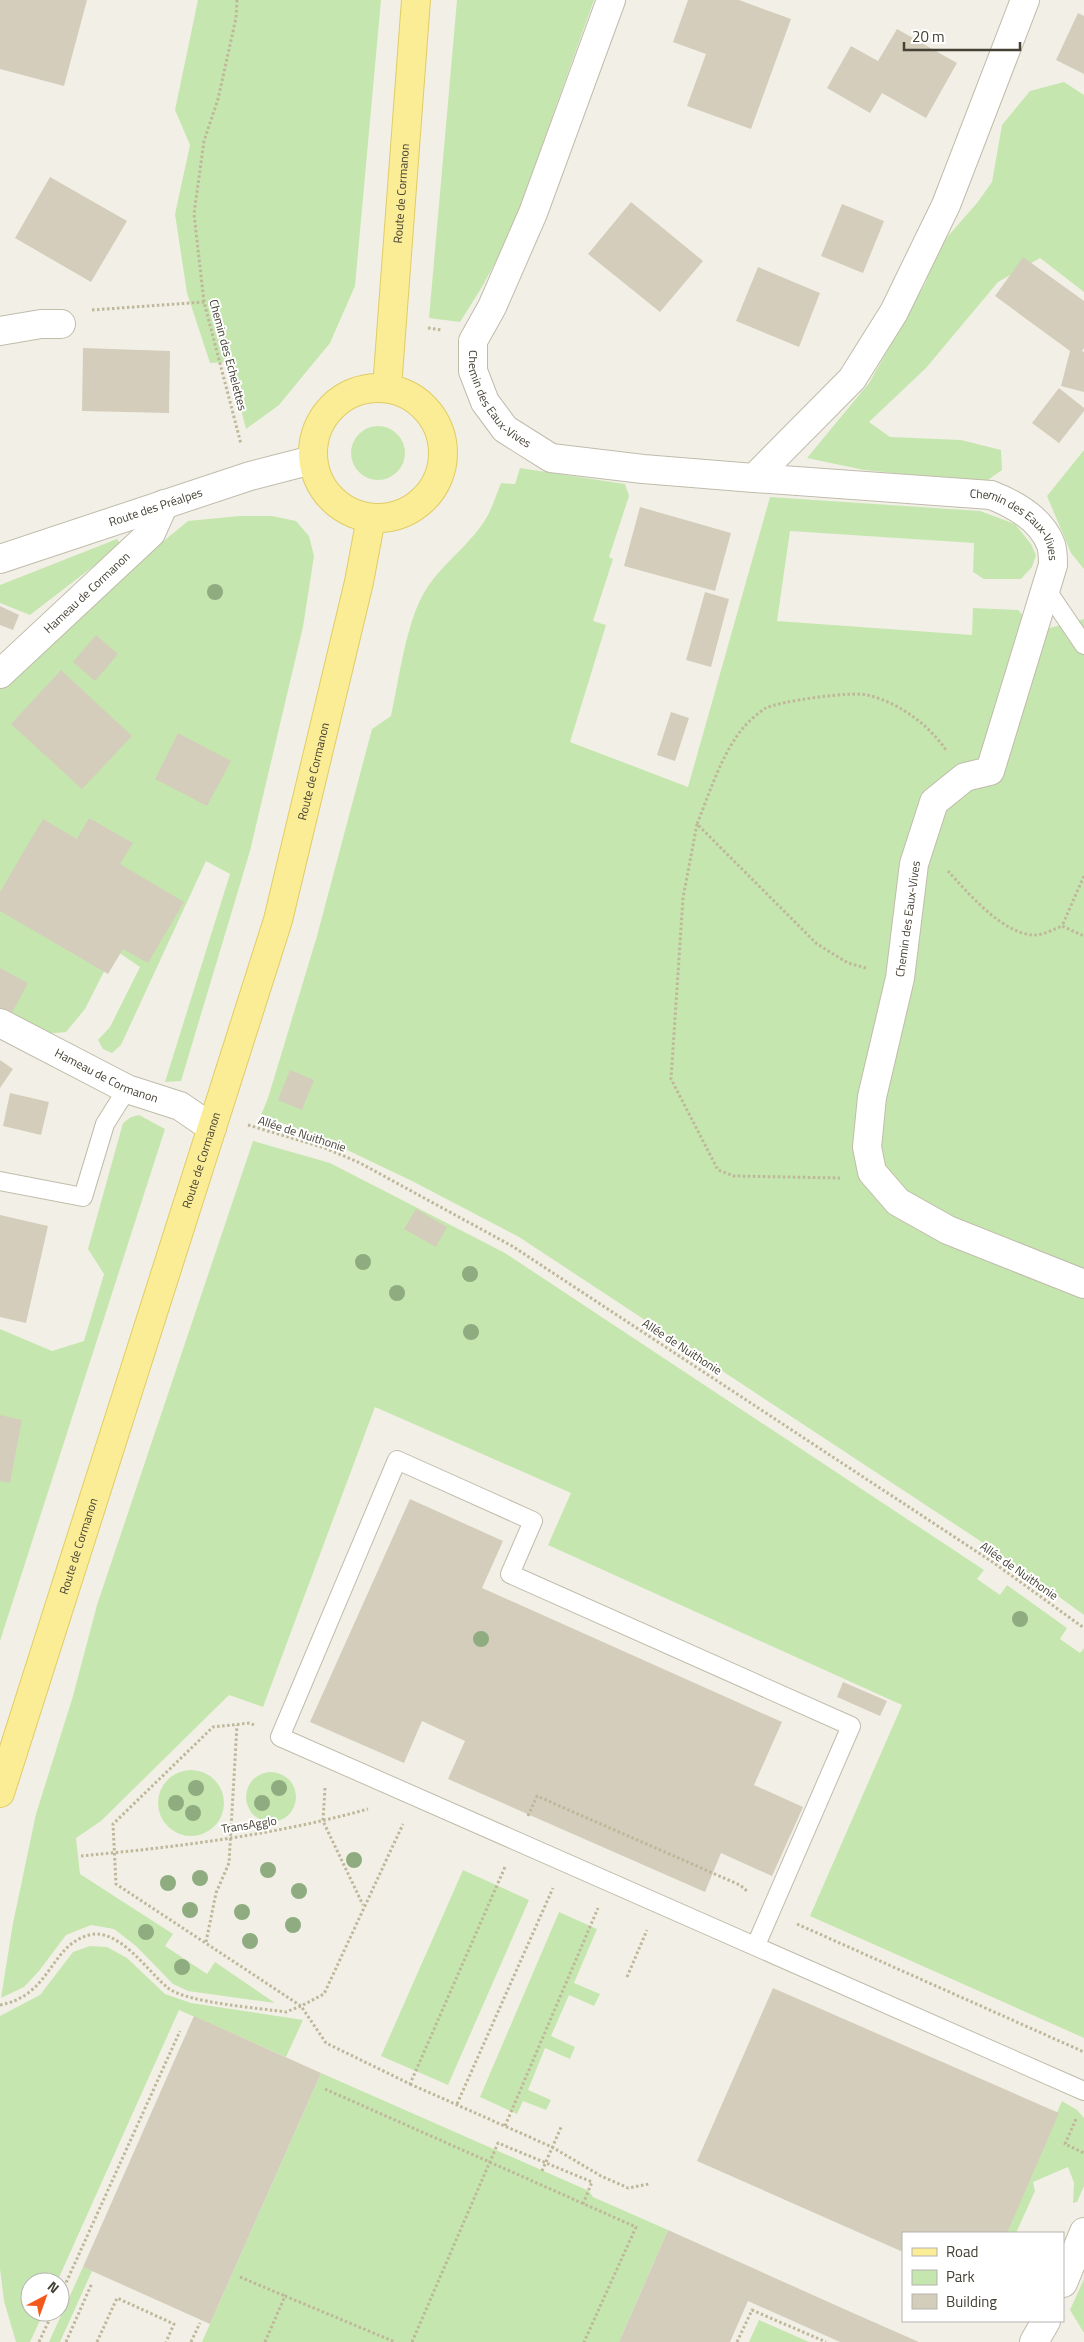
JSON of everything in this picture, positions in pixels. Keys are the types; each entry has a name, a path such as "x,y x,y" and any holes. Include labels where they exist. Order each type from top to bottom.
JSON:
{"main road":[{"name":"Route de Cormanon","path":"387,388 416,0"},
{"path":"387,388 412,397 429,412 441,437 443,460 439,478 427,497 409,511 387,518 371,518 349,511 327,494 318,481 312,460 316,433 328,409 346,395 364,389 387,388"},
{"name":"Route de Cormanon","path":"0,1793 278,920 359,582 371,518"}],"street":[{"name":"Chemin des Eaux-Vives","path":"611,0 533,213 492,307 472,341 473,371 485,402 505,429 551,458 643,469 991,495 1009,502 1034,520 1052,546 1053,565 990,771 966,777 934,802 914,864 900,978 872,1097 867,1147 872,1172 898,1202 948,1230 1084,1284"},
{"path":"754,478 852,379 894,312 946,205 1025,0"},
{"path":"0,331 41,324 61,324"},
{"name":"Route des Préalpes","path":"0,559 240,479 312,460"},
{"name":"Hameau de Cormanon","path":"0,674 151,533 164,504"},
{"name":"Hameau de Cormanon","path":"0,1023 127,1089 180,1106 212,1128"},
{"path":"1064,2281 1084,2232"}],"lane":[{"path":"1046,589 1084,644"},
{"path":"0,1181 82,1197 105,1124 127,1089"},
{"path":"756,1945 851,1726 510,1574 532,1521 397,1460 280,1737 1084,2091"}],"path":[{"name":"Chemin des Echelettes","path":"237,0 236,18 218,100 204,141 194,214 204,302 241,440 240,479"},
{"path":"90,310 204,302"},
{"path":"872,1172 855,1178 734,1176 718,1170 671,1079 683,898 697,824 723,761 743,728 766,708 820,696 866,694 906,711 937,738 966,777"},
{"path":"697,824 817,944 848,963 900,978"},
{"path":"918,853 942,864 976,903 1012,929 1036,935 1062,926 1084,936"},
{"path":"1062,926 1084,876"},
{"name":"Allée de Nuithonie","path":"247,1125 325,1148 360,1163 512,1246 994,1563 1084,1628"},
{"path":"280,1737 250,1723 214,1727 113,1824 116,1884 301,2006 326,2043 410,2084 552,2147 601,2176 628,2188 649,2184"},
{"path":"206,1942 216,1893 229,1864 237,1725"},
{"path":"328,1757 323,1822 364,1905"},
{"path":"0,2005 16,2002 36,1989 69,1944 90,1934 114,1938 134,1954 169,1989 191,1997 286,2012 301,2006 324,1994 416,1796"},
{"name":"TransAgglo","path":"81,1856 231,1838 323,1822 416,1796"},
{"path":"410,2084 537,1796 740,1885 771,1912 1084,2052"},
{"path":"457,2104 565,1862"},
{"path":"505,2126 610,1881"},
{"path":"626,1977 658,1902"},
{"path":"70,2274 180,2031"},
{"path":"325,2089 636,2227 584,2342"},
{"path":"1076,2118 1065,2144 1084,2153"},
{"path":"542,2171 562,2125"},
{"path":"412,2342 498,2142 592,2182 583,2204"},
{"path":"240,2277 395,2342"},
{"path":"66,2342 92,2283"},
{"path":"265,2342 285,2296"},
{"path":"97,2342 117,2298 174,2324 166,2342"},
{"path":"737,2342 752,2310 826,2342"},
{"path":"39,2342 48,2322"},
{"path":"191,2342 200,2323"}],"green space":[{"path":"198,0 381,0 355,286 330,343 279,405 246,429 229,362 210,363 187,293 175,214 190,145 175,110"},
{"path":"457,0 594,0 510,235 482,287 460,322 429,318"},
{"path":"1064,82 1084,95 1084,292 1040,258 998,282 926,368 869,422 890,437 961,440 1001,450 1002,470 985,482 864,470 807,458 869,383 926,282 935,251 977,203 992,182 1002,125 1030,91"},
{"path":"373,426 383,426 393,430 401,438 405,453 401,468 393,476 383,480 373,480 363,476 355,468 351,458 351,448 355,438 363,430"},
{"path":"1084,450 1084,569 1071,553 1047,496"},
{"path":"520,468 625,484 629,496 609,557 613,559 593,621 606,625 570,742 688,787 770,497 980,511 1015,524 1031,544 1036,555 1032,567 1021,579 984,579 973,572 974,543 790,531 777,621 972,635 973,608 1018,610 1038,631 1084,619 1084,1615 1000,1554 519,1237 412,1181 324,1139 261,1115 268,1098 317,936 372,729 391,716 408,635 418,604 432,581 481,525 490,511 501,483 515,484"},
{"path":"239,516 272,516 296,521 309,536 314,556 303,627 250,851 181,1081 165,1082 230,874 206,861 121,1045 112,1053 103,1049 98,1040 110,1027 140,967 115,950 85,1009 66,1032 46,1034 0,1009 0,685 42,641 188,521"},
{"path":"117,539 121,545 30,615 0,603 0,585"},
{"path":"139,1115 165,1129 0,1641 0,1329 52,1351 84,1341 104,1274 88,1249 123,1123 131,1117"},
{"path":"253,1141 330,1163 505,1253 984,1570 977,1579 1000,1595 1007,1585 1067,1628 1060,1639 1080,1653 1084,1648 1084,2038 810,1916 902,1705 548,1545 571,1493 375,1407 263,1707 229,1695 101,1821 76,1838 80,1874 173,1934 165,1946 207,1974 215,1962 275,2003 188,1991 173,1984 136,1946 114,1929 91,1925 66,1935 39,1971 24,1987 1,1998 13,1923 36,1814 73,1696 97,1605"},
{"path":"184,1770 198,1770 210,1775 219,1784 224,1796 222,1816 215,1827 198,1836 184,1836 172,1831 163,1822 158,1810 158,1796 163,1784 172,1775"},
{"path":"266,1772 276,1772 289,1779 296,1792 296,1802 289,1815 276,1822 266,1822 257,1818 250,1811 246,1802 246,1792 250,1783 257,1776"},
{"path":"463,1870 529,1900 448,2085 381,2056"},
{"path":"559,1912 597,1929 574,1983 600,1994 594,2006 569,1995 551,2036 575,2047 570,2059 545,2048 528,2090 551,2100 546,2110 523,2101 517,2114 480,2097"},
{"path":"90,1946 107,1947 127,1958 165,1994 191,2003 303,2020 286,2057 179,2010 61,2272 20,2272 20,2322 39,2322 30,2342 16,2342 4,2301 0,2269 0,2016 40,1995 73,1952"},
{"path":"321,2073 589,2191 593,2197 668,2230 619,2342 202,2342"},
{"path":"1062,2101 1077,2110 1084,2118 1084,2186 1077,2202 1073,2203 1074,2183 1068,2167 1033,2182 1035,2191 1016,2232 1004,2232"},
{"path":"83,2267 92,2271 70,2320 70,2296"},
{"path":"1084,2279 1084,2333 1070,2310"},
{"path":"759,2320 809,2342 749,2342"},
{"path":"58,2322 69,2322 60,2342 49,2342"}],"building":[{"path":"0,0 87,0 64,86 0,69"},
{"path":"688,0 739,0 791,19 751,129 687,106 706,54 673,42"},
{"path":"1078,13 1084,16 1084,74 1056,60"},
{"path":"897,29 957,63 926,118 882,93 870,113 827,88 851,46 878,61"},
{"path":"50,177 127,221 91,282 15,238"},
{"path":"631,202 703,261 660,312 588,254"},
{"path":"842,204 884,221 863,273 821,256"},
{"path":"1023,257 1084,301 1084,348 1082,351 1084,352 1084,392 1061,386 1070,351 995,296"},
{"path":"758,267 820,293 799,347 736,321"},
{"path":"83,348 170,351 169,413 82,411"},
{"path":"1059,388 1084,408 1084,411 1059,443 1032,423"},
{"path":"640,507 731,533 715,591 624,566"},
{"path":"705,592 729,599 711,667 686,660"},
{"path":"0,606 19,615 13,630 0,625"},
{"path":"96,635 118,654 95,681 73,662"},
{"path":"61,670 132,736 82,789 11,724"},
{"path":"671,712 689,718 675,761 657,755"},
{"path":"178,733 231,761 207,806 155,779"},
{"path":"89,818 133,843 120,864 184,902 148,963 123,949 108,974 0,911 0,892 43,819 77,839"},
{"path":"0,968 28,983 9,1018 0,1013"},
{"path":"0,1060 13,1069 0,1088"},
{"path":"290,1070 314,1080 302,1110 278,1100"},
{"path":"10,1093 49,1102 41,1135 3,1126"},
{"path":"416,1209 447,1227 436,1247 404,1229"},
{"path":"0,1215 48,1226 26,1323 0,1317"},
{"path":"0,1415 22,1420 10,1483 0,1481"},
{"path":"410,1499 503,1541 482,1588 782,1722 754,1785 803,1807 772,1876 721,1853 705,1892 448,1779 465,1741 422,1721 404,1763 310,1722"},
{"path":"843,1682 887,1701 880,1716 837,1697"},
{"path":"773,1988 1059,2113 1007,2232 902,2232 902,2252 697,2161"},
{"path":"194,2016 321,2073 210,2324 83,2267"},
{"path":"668,2230 919,2342 840,2342 748,2301 730,2342 619,2342"}]}
